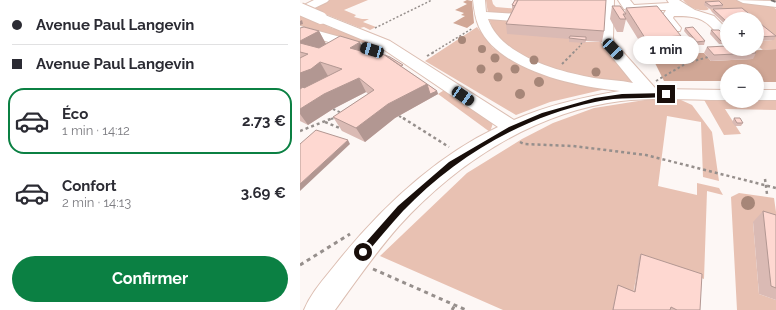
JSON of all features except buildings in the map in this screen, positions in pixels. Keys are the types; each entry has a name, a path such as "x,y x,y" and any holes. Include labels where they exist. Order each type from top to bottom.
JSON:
{"street":[{"path":"300,10 323,0"},
{"path":"479,0 484,15 486,30 501,47 528,63 552,73 602,84 648,91 720,95"},
{"path":"608,0 606,38 608,43 648,91"},
{"path":"624,0 628,7 673,6 674,2 691,13"},
{"path":"743,0 776,3"},
{"path":"656,7 675,28"},
{"path":"300,10 371,37 404,56 508,130"},
{"path":"667,18 670,12 681,11 691,13 710,19 720,29"},
{"path":"484,15 515,17"},
{"path":"300,30 387,54 404,56"},
{"path":"318,310 354,261 401,208 452,164 508,130 544,114 588,102 648,91"},
{"path":"764,95 776,95"}],"path":[{"path":"376,27 432,0"},
{"path":"426,57 472,28"},
{"path":"552,73 581,45 582,40"},
{"path":"648,91 676,67 700,58 708,57"},
{"path":"333,108 344,114"},
{"path":"300,131 350,111"},
{"path":"399,116 450,147"},
{"path":"324,122 344,130"},
{"path":"508,130 524,144 573,146 646,155 776,188"},
{"path":"766,179 767,194"},
{"path":"300,265 351,233"},
{"path":"354,261 466,310"},
{"path":"452,310 455,305"}],"shaded area":[{"path":"327,0 368,0 344,10 356,15 354,17 369,19 363,22 376,27 370,30 364,27 360,28 310,8"},
{"path":"467,0 472,1 474,23 467,28 453,23 465,16 461,15 464,13 455,10 467,4 463,2"},
{"path":"486,0 492,0 496,7 519,9 570,39 569,42 602,42 639,84 614,83 579,77 534,63 513,52 504,45 493,30"},
{"path":"683,0 739,0 772,6 776,9 776,49 764,50 764,41 773,40 764,32 764,12 720,12 720,13 712,12 710,9 722,8 705,5 709,9 703,10 696,9 688,5"},
{"path":"300,14 329,24 327,26 334,29 337,27 370,41 357,46 300,30"},
{"path":"477,27 493,48 519,64 610,88 550,102 516,115 425,61"},
{"path":"776,49 776,82 764,82 764,64 720,64 720,81 664,81 650,53 704,53 711,61 752,59 749,56 764,56 764,50"},
{"path":"446,89 493,123 490,132 438,94"},
{"path":"703,98 720,98 720,108 764,108 764,99 776,99 776,110 725,109 741,134 724,135"},
{"path":"651,99 681,100 692,105 712,132 719,181 703,177 701,122 667,116 658,186 697,195 697,183 719,188 723,195 707,191 704,279 640,257 633,294 612,310 503,310 380,256 467,173 522,139 553,123 594,108"},
{"path":"739,193 774,198 776,229 753,222 759,294 776,300 776,310 737,310 731,197"}],"railway":[{"path":"771,0 776,2"}],"route":[{"path":"363,252 401,208 452,164 481,145 521,123 564,107 595,100 642,94 666,94"}]}
